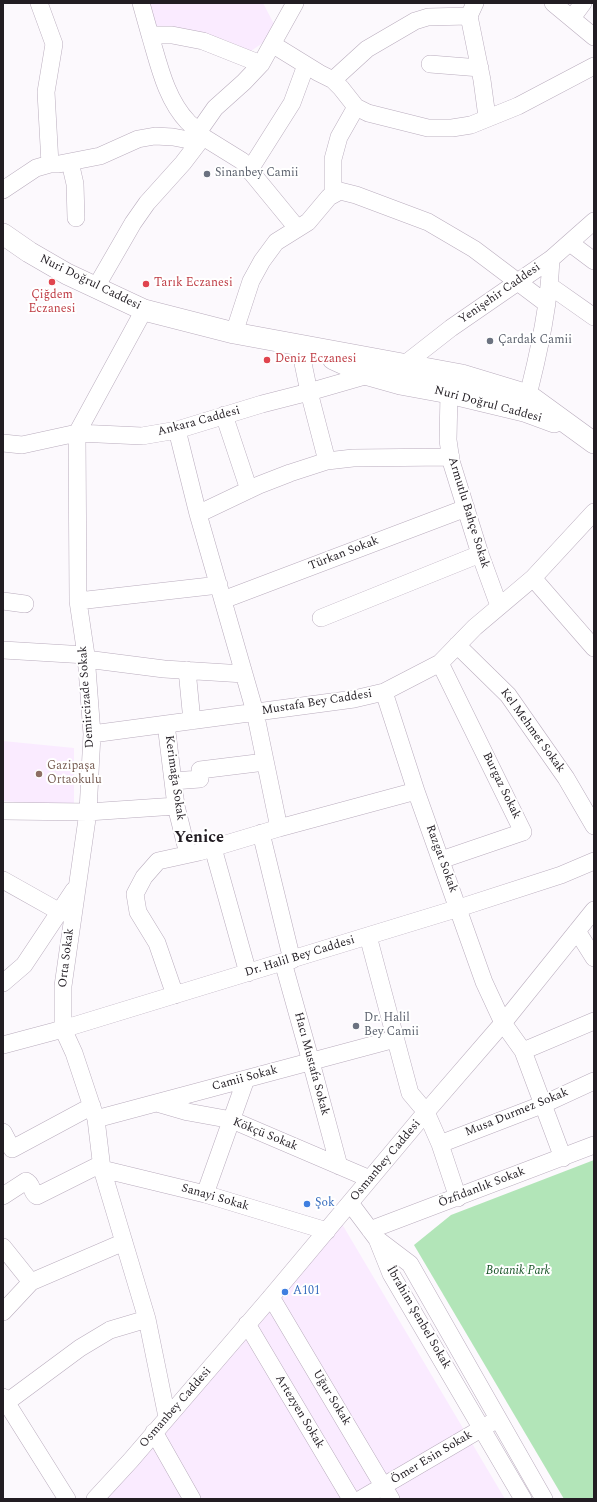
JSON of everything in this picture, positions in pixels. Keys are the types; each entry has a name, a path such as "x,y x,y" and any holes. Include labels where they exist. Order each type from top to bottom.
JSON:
{"main road":[{"name":"Nuri Doğrul Caddesi","path":"3,234 29,252 67,274 144,310 234,333 299,344 402,374 449,393 526,403"},
{"name":"Nuri Doğrul Caddesi","path":"299,344 368,375 462,375 526,403 586,438"}],"street":[{"path":"39,3 54,44 46,92 50,164"},
{"path":"141,3 164,81 173,100 188,122 200,136 242,161 298,228"},
{"path":"553,3 594,37"},
{"path":"572,18 583,3"},
{"path":"96,287 133,223 147,203 183,163 200,136 201,128 215,108 244,82 261,64 272,44 289,6"},
{"path":"333,80 367,49 415,21 428,17 472,10 487,117"},
{"path":"150,35 172,35 203,41 261,64"},
{"path":"272,44 333,80 356,107 368,113 428,128 452,128 471,124 518,106 594,66"},
{"path":"430,64 480,68"},
{"path":"249,171 292,103 306,65"},
{"path":"333,195 333,160 339,137 356,107"},
{"path":"3,190 36,168 50,164 100,156 138,139 155,136 200,136"},
{"path":"70,162 75,184 76,218"},
{"path":"234,333 251,281 262,261 276,242 308,222 329,197 340,192 356,195 428,222 474,249 547,304"},
{"name":"Yenişehir Caddesi","path":"402,374 451,328 551,259 594,222"},
{"path":"570,243 594,261"},
{"path":"526,403 542,338 550,286 551,259"},
{"path":"550,286 594,317"},
{"path":"77,433 144,310"},
{"path":"299,344 309,392 327,461"},
{"name":"Ankara Caddesi","path":"3,443 22,445 77,433 142,436 177,430 224,415 368,375"},
{"name":"Armutlu Bahçe Sokak","path":"449,393 448,440 451,457 480,554 499,606"},
{"path":"224,415 249,490"},
{"path":"177,430 198,514 255,712 279,828"},
{"name":"Demircizade Sokak","path":"3,983 24,965 77,887 88,812 92,734 86,657 78,602 77,433"},
{"path":"3,454 22,445"},
{"path":"198,514 290,473 327,461 353,458 451,457"},
{"name":"Türkan Sokak","path":"78,602 221,593 466,508"},
{"name":"Mustafa Bey Caddesi","path":"92,734 354,699 384,692 440,663 475,627 532,578 593,514"},
{"path":"320,618 480,554"},
{"path":"532,578 594,648"},
{"path":"3,601 25,604"},
{"name":"Kel Mehmet Sokak","path":"457,645 508,695 566,778 594,826"},
{"path":"3,650 86,657 164,669 244,674"},
{"name":"Burgaz Sokak","path":"440,663 523,832 441,860"},
{"path":"187,670 192,721"},
{"name":"Razgat Sokak","path":"384,692 416,791 459,908 484,982 503,1022 523,1051 563,1158"},
{"name":"Kerimağa Sokak","path":"166,724 176,806 188,854"},
{"path":"173,781 200,778 200,770 265,762"},
{"path":"175,994 157,943 138,912 136,894 144,877 158,861 213,848 261,833 416,791"},
{"path":"3,811 88,812 176,806"},
{"name":"Hacı Mustafa Sokak","path":"261,833 287,961 311,1062 339,1166"},
{"path":"213,848 248,973"},
{"name":"Dr. Halil Bey Caddesi","path":"3,1045 63,1029 459,908 561,875 594,861"},
{"path":"3,880 60,912"},
{"name":"Orta Sokak","path":"63,1029 63,986 77,887"},
{"name":"Osmanbey Caddesi","path":"95,1499 167,1418 327,1231 503,1022 594,910"},
{"path":"577,932 594,958"},
{"path":"368,936 410,1093 426,1112 440,1144 458,1198"},
{"path":"523,1051 594,1021"},
{"path":"63,1029 74,1053 94,1112 102,1166 147,1319 167,1418"},
{"name":"Camii Sokak","path":"3,1132 12,1149 94,1112 157,1103 395,1039"},
{"path":"205,1194 246,1079"},
{"name":"Musa Durmez Sokak","path":"440,1144 544,1104 594,1081"},
{"name":"Kökçü Sokak","path":"157,1103 188,1112 232,1120 370,1179"},
{"name":"Özfidanlık Sokak","path":"374,1234 458,1198 594,1145"},
{"path":"3,1196 26,1181 30,1184 34,1194 37,1196 102,1166"},
{"name":"Sanayi Sokak","path":"102,1166 205,1194 327,1231"},
{"path":"350,1203 374,1234"},
{"name":"İbrahim Şenbel Sokak","path":"374,1234 410,1264 544,1499"},
{"name":"İbrahim Şenbel Sokak","path":"374,1234 391,1274 523,1499"},
{"path":"3,1312 31,1282 124,1242"},
{"path":"3,1247 31,1282"},
{"name":"Uğur Sokak","path":"271,1297 387,1493"},
{"path":"67,1499 4,1401 80,1348 110,1330 147,1319"},
{"name":"Artezyen Sokak","path":"247,1324 350,1499"},
{"name":"Ömer Esin Sokak","path":"361,1499 387,1493 482,1428 499,1419"},
{"path":"154,1432 192,1499"}],"shaded area":[{"path":"147,3 263,3 274,24 264,42 251,51 225,40 151,27"},
{"name":"Gazipaşa Ortaokulu","path":"3,741 74,748 74,807 3,801"},
{"path":"342,1224 505,1499 94,1499"}],"green space":[{"name":"Botanik Park","path":"594,1160 594,1499 564,1499 414,1245 451,1215"}],"place":[{"name":"Sinanbey Camii","path":"207,174"},
{"name":"Çiğdem Eczanesi","path":"52,282"},
{"name":"Tarık Eczanesi","path":"146,284"},
{"name":"Çardak Camii","path":"490,341"},
{"name":"Deniz Eczanesi","path":"267,360"},
{"name":"Gazipaşa Ortaokulu","path":"39,774"},
{"name":"Dr. Halil Bey Camii","path":"356,1026"},
{"name":"Şok","path":"307,1204"},
{"name":"A101","path":"285,1292"}],"district":[{"name":"Yenice","path":"199,839"}]}
